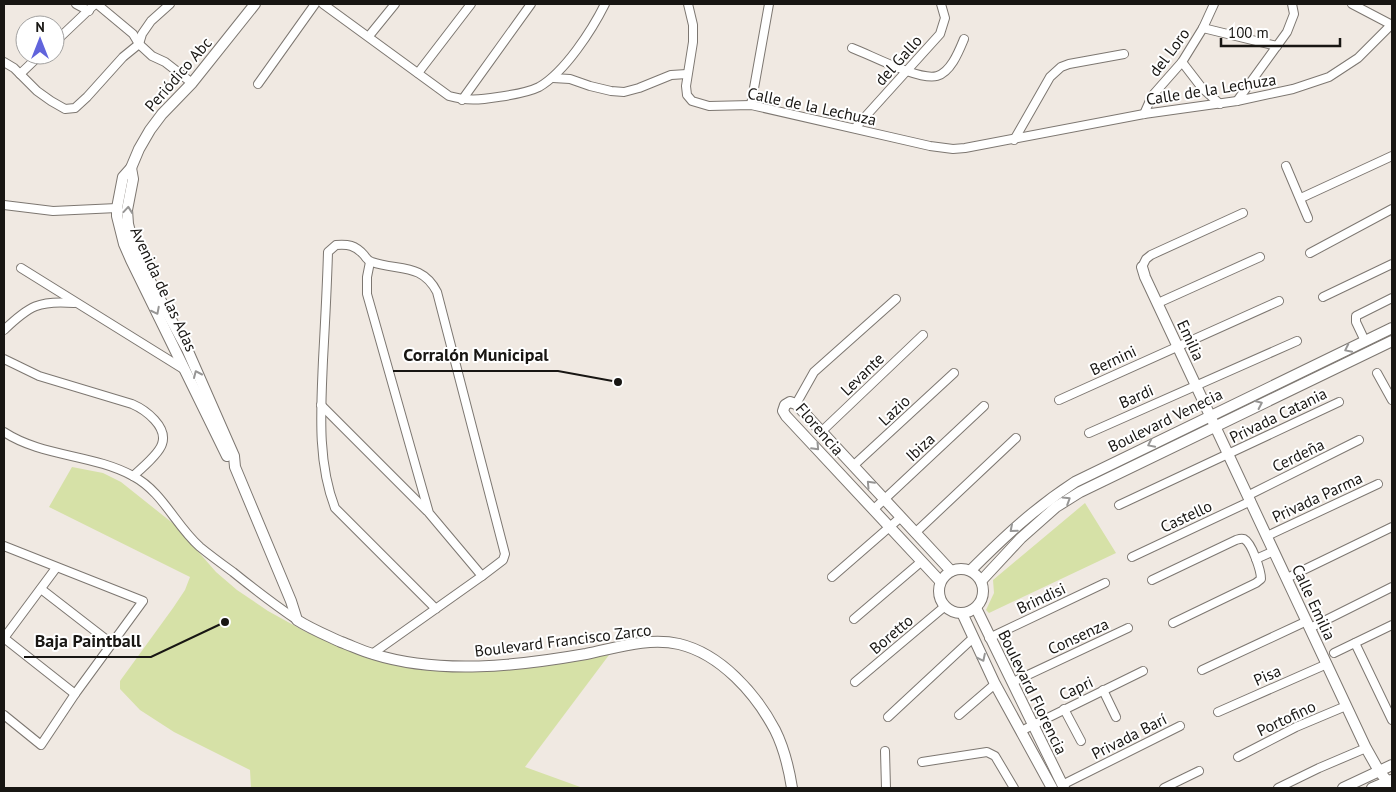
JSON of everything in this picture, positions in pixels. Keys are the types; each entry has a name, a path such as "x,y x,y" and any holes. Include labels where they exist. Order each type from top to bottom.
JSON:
{"street":[{"path":"76,4 89,11"},
{"path":"65,33 96,4 133,34 139,44 152,56 165,62 192,83"},
{"path":"4,62 14,68 37,91 59,106 70,110 81,103 124,57 139,44 142,34 151,21 170,4"},
{"name":"Periódico Abc","path":"131,168 139,148 162,114 192,83 255,4"},
{"path":"258,84 315,4"},
{"path":"323,4 448,96 462,100 480,100 516,94 536,88 553,78 579,45 605,4"},
{"path":"369,36 394,4"},
{"path":"418,73 471,4"},
{"path":"462,100 531,4"},
{"name":"Calle de la Lechuza","path":"688,4 693,25 693,42 686,86 687,95 692,101 709,106 751,105 930,146 953,149 1014,140 1144,114 1237,102 1293,90 1328,77 1358,58 1392,24"},
{"path":"751,105 769,4"},
{"name":"del Gallo","path":"855,128 940,34 945,18 941,4"},
{"name":"del Loro","path":"1144,114 1152,96 1182,62 1204,28 1214,4"},
{"path":"1237,102 1287,32 1294,14 1292,4"},
{"path":"1352,4 1392,24"},
{"path":"1204,28 1277,46"},
{"path":"852,48 906,72 926,77 938,76 945,71 956,56 964,40"},
{"path":"1014,140 1050,77 1061,67 1124,54"},
{"path":"1182,62 1202,88 1220,104"},
{"path":"20,74 29,65"},
{"path":"553,78 570,79 590,86 624,92 671,75 687,74"},
{"path":"1300,198 1392,156"},
{"path":"1286,166 1308,218"},
{"name":"Avenida de las Adas","path":"131,168 123,177 117,208 119,229 124,244 228,459 235,467"},
{"name":"Avenida de las Adas","path":"131,168 133,179 127,210 128,224 136,255 186,349 234,456 235,467 292,601 298,620"},
{"path":"4,205 53,210 117,208"},
{"path":"1310,253 1392,209"},
{"path":"1142,267 1151,256 1243,213"},
{"path":"372,654 436,609 482,576 503,560 505,554 437,292 430,280 416,271 370,262 358,248 348,244 336,245 328,252 321,404 322,446 328,490 335,508 436,609"},
{"path":"1158,303 1260,257"},
{"path":"370,262 367,277 367,294 429,513"},
{"path":"1323,297 1392,264"},
{"name":"Emilia","path":"1142,267 1145,278 1215,425"},
{"path":"22,268 186,370"},
{"path":"1365,341 1356,322 1356,316 1392,298"},
{"path":"796,404 814,372 896,299"},
{"name":"Bernini","path":"1060,400 1279,301"},
{"path":"4,330 32,307 46,303 76,303"},
{"name":"Boulevard Venecia","path":"972,570 1010,531 1049,499 1075,482 1392,328"},
{"name":"Levante","path":"821,432 922,335"},
{"name":"Bardi","path":"1089,433 1196,384 1297,341"},
{"name":"Boulevard Venecia","path":"981,581 1021,538 1056,507 1102,480 1392,341"},
{"path":"4,359 38,376 132,404 142,408 151,416 163,436 162,446 143,468 133,476"},
{"name":"Lazio","path":"853,466 954,373"},
{"path":"1377,373 1392,400"},
{"name":"Florencia","path":"940,581 786,416 783,411 785,404 790,402 796,404 951,570"},
{"name":"Privada Catania","path":"1119,504 1339,402"},
{"path":"321,404 429,513 482,576"},
{"name":"Ibiza","path":"874,509 984,406"},
{"name":"Calle Emilia","path":"1215,425 1366,748 1379,771 1391,783"},
{"path":"4,432 42,448 110,466 133,476 152,489 200,547 298,620"},
{"path":"916,533 1016,438"},
{"name":"Cerdeña","path":"1250,498 1359,440"},
{"name":"Privada Parma","path":"1267,536 1378,484"},
{"name":"Castello","path":"1132,557 1250,498"},
{"path":"832,577 900,517"},
{"path":"1287,578 1392,527"},
{"path":"1152,580 1242,538 1256,559 1261,576 1261,579 1256,583 1173,623"},
{"path":"4,546 143,601 75,694 41,745 4,715"},
{"path":"1256,559 1274,551"},
{"path":"854,620 922,561"},
{"path":"56,568 4,638 75,694"},
{"path":"958,568 972,570 981,581 983,596 976,608 962,614 944,607 939,597 938,589 944,575 958,568"},
{"name":"Brindisi","path":"990,638 1105,583"},
{"path":"1202,670 1392,587"},
{"path":"41,589 112,644"},
{"name":"Boretto","path":"855,682 944,607"},
{"name":"Boulevard Florencia","path":"976,608 1064,786"},
{"name":"Boulevard Florencia","path":"962,614 995,684 1052,788"},
{"name":"Boulevard Francisco Zarco","path":"298,620 320,633 372,654 420,664 471,667 545,660 644,643 679,644 701,653 722,666 741,683 756,701 776,732 788,765 792,788"},
{"path":"1334,652 1392,625"},
{"name":"Consenza","path":"1012,682 1128,628"},
{"path":"888,717 973,638"},
{"path":"1355,643 1388,702 1392,720"},
{"name":"Pisa","path":"1218,712 1327,664"},
{"name":"Capri","path":"1021,731 1143,671"},
{"path":"959,715 995,684"},
{"path":"1103,690 1116,717"},
{"name":"Portofino","path":"1238,757 1296,727 1346,706"},
{"path":"1064,709 1081,741"},
{"name":"Privada Barí","path":"1064,786 1180,726"},
{"path":"1278,788 1366,748"},
{"path":"885,751 886,788"},
{"path":"922,762 987,752 995,756 1014,788"},
{"path":"1344,788 1392,765"},
{"path":"1164,788 1199,771"},
{"path":"1372,788 1391,783"}],"green space":[{"path":"72,467 103,473 121,482 175,525 216,572 237,590 268,611 306,632 334,644 410,668 436,671 480,671 609,655 525,767 583,788 251,788 250,770 174,732 140,710 120,689 120,681 173,608 185,590 190,577 49,507"},
{"path":"1085,503 1116,553 989,613 986,610 994,593 993,580"}],"place":[{"name":"Corralón Municipal","path":"618,382"},
{"name":"Baja Paintball","path":"225,622"}]}
